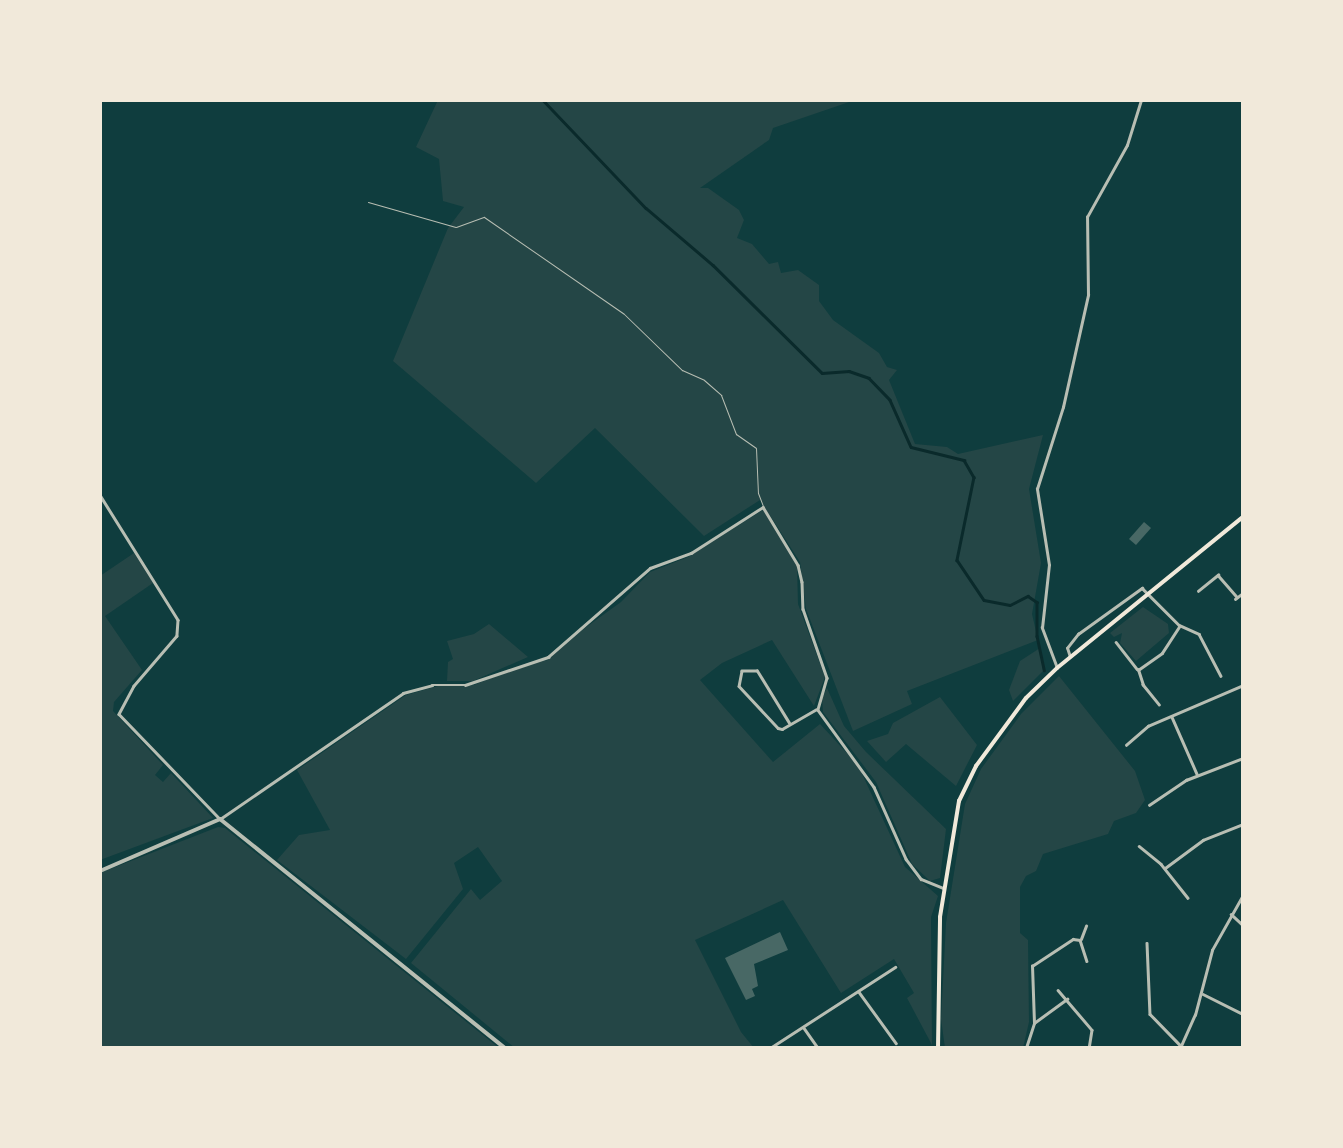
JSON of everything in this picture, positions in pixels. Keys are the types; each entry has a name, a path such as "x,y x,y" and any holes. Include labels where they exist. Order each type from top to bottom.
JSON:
{"main road":[{"path":"938,1048 935,1022 945,888 959,801 976,766 1026,698 1057,668 1243,517"}],"street":[{"path":"1057,668 1042,628 1049,565 1037,488 1063,407 1088,295 1087,217 1127,144 1141,100"},
{"path":"100,494 178,620 176,636 134,686 119,714 220,819 505,1048"},
{"path":"100,871 220,819 403,692 432,685 465,685 548,657 650,568 690,552 763,506 798,565 802,610 827,678 818,710 790,724 778,728 739,686 742,671 757,671 790,724"},
{"path":"1198,591 1218,575 1236,598 1243,593"},
{"path":"1070,656 1068,648 1078,634 1135,589 1148,594 1179,625 1199,634 1221,676"},
{"path":"1138,670 1171,643 1179,625"},
{"path":"1116,642 1160,704"},
{"path":"1126,745 1171,716 1243,685"},
{"path":"818,710 867,776 906,860 921,879 945,888"},
{"path":"1171,716 1197,774"},
{"path":"1149,804 1197,774 1243,758"},
{"path":"1165,868 1203,840 1243,825"},
{"path":"1138,846 1165,868 1188,898"},
{"path":"1147,943 1150,1014 1180,1047 1202,994 1212,949 1243,895"},
{"path":"1230,913 1243,925"},
{"path":"1086,926 1080,940 1087,961"},
{"path":"1026,1048 1034,1023 1032,966 1062,944 1080,940"},
{"path":"770,1048 895,967"},
{"path":"1058,990 1092,1030 1089,1048"},
{"path":"858,991 896,1043"},
{"path":"1202,994 1243,1014"},
{"path":"1034,1023 1048,1017 1068,998"},
{"path":"804,1027 818,1048"}],"lane":[{"path":"368,202 420,220 456,226 484,217 624,314 682,370 713,386 720,395 736,434 756,448 758,493 763,506"}],"shaded area":[{"path":"438,100 855,100 773,128 769,140 700,188 708,188 739,210 744,220 737,238 752,244 769,264 778,262 781,273 798,270 819,285 819,301 833,320 879,353 887,367 897,370 889,380 915,444 947,447 958,454 1043,435 1029,489 1041,563 1032,614 1038,640 907,691 912,704 853,731 806,609 800,562 760,500 704,536 595,428 536,483 393,361 448,228 464,207 443,201 439,159 416,147"},
{"path":"766,508 797,565 798,604 825,677 814,706 772,640 722,663 700,680 773,762 820,724 858,765 905,867 938,896 931,917 932,1045 907,998 914,993 894,959 841,993 783,900 695,940 741,1032 754,1048 515,1048 411,963 471,889 480,900 502,881 478,847 454,863 463,889 406,959 277,860 299,835 330,830 297,770 406,695 438,686 474,685 525,664 548,660 564,643 621,602 650,572 688,557"},
{"path":"134,553 153,583 105,616 142,670 114,702 113,711 163,765 155,775 163,782 171,773 213,818 100,860 100,576"},
{"path":"1143,607 1168,624 1169,633 1136,661 1120,643 1122,633 1114,637 1110,633"},
{"path":"489,624 528,657 473,681 447,681 448,662 453,659 447,641 474,634"},
{"path":"1040,648 1043,671 1013,701 1009,690 1020,661"},
{"path":"1059,676 1135,771 1145,800 1136,813 1114,821 1108,834 1043,854 1036,871 1026,876 1020,887 1020,933 1028,940 1029,1022 1023,1048 945,1048 941,1019 946,923 965,804 981,769 1021,714"},
{"path":"827,688 844,726 946,829 940,878 930,881 912,864 876,782 823,712 822,698"},
{"path":"940,697 977,745 956,786 906,744 886,762 867,741 888,734 893,723"},
{"path":"218,827 225,828 499,1048 100,1048 100,873"}],"building":[{"path":"1144,522 1151,528 1136,545 1129,539"},
{"path":"780,932 788,950 754,964 758,986 752,989 755,996 746,1000 725,958"}],"waterway":[{"path":"543,100 646,208 713,265 822,373 849,371 869,378 890,400 911,447 964,460 974,477 957,560 984,600 1010,605 1028,596 1037,602 1037,636 1044,670"}]}
